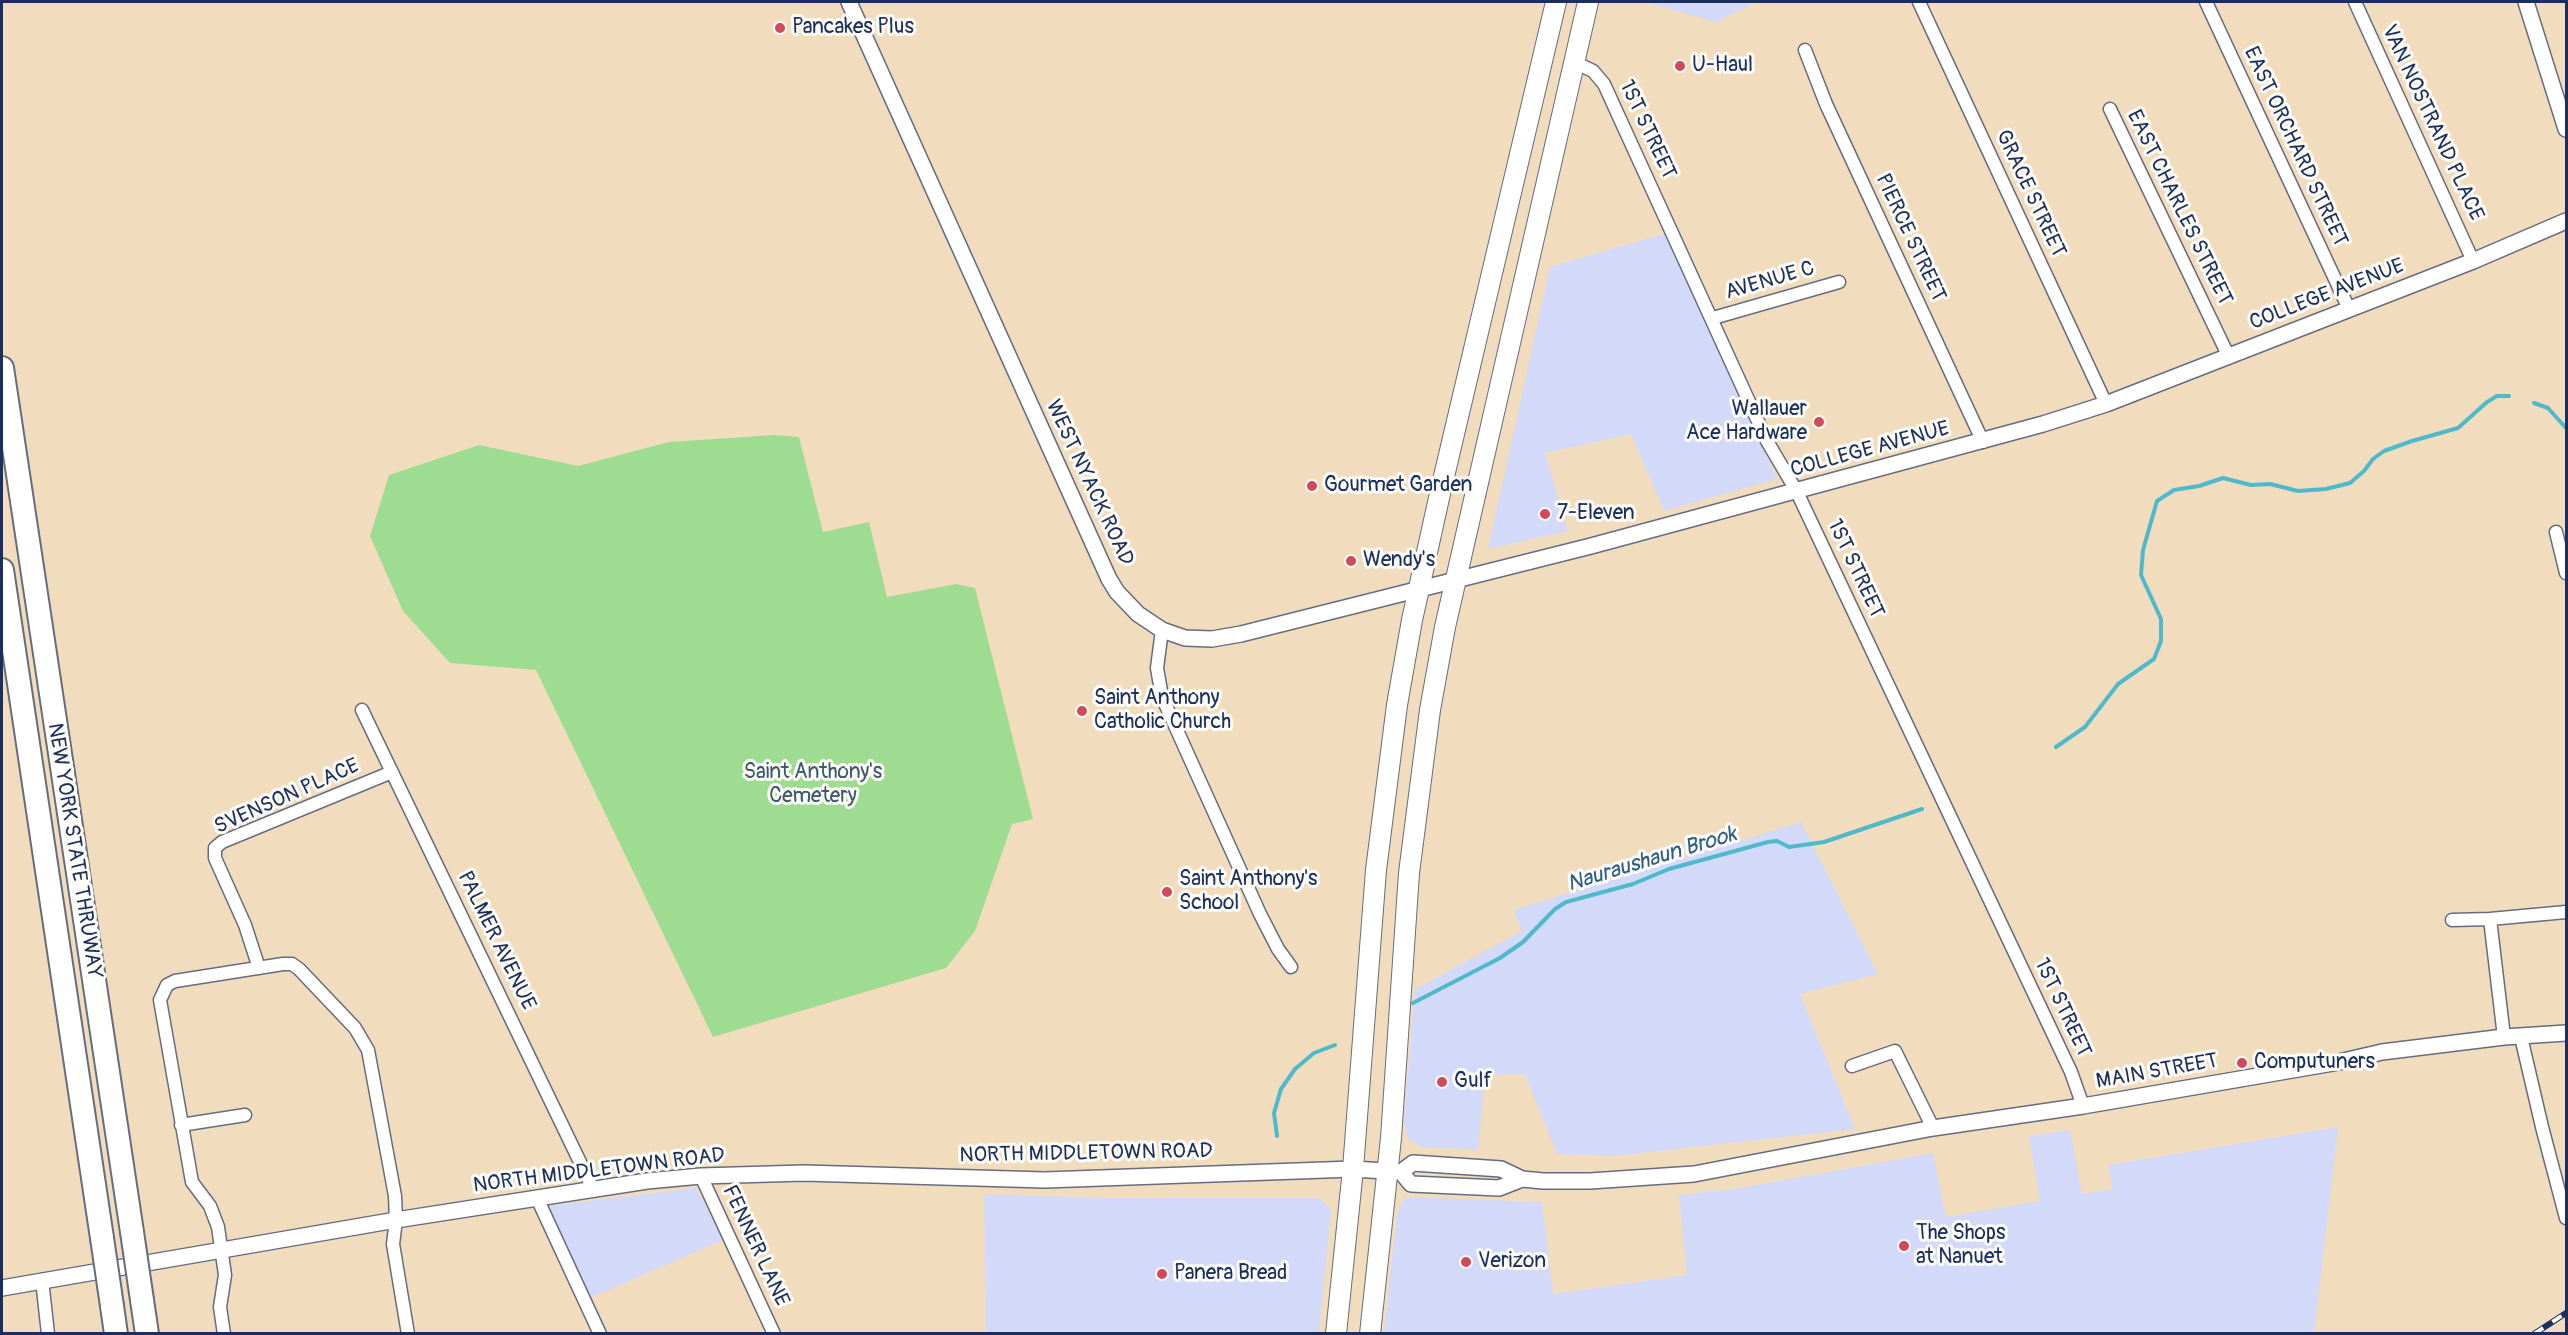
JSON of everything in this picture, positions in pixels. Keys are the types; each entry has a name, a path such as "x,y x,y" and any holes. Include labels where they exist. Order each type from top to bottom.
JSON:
{"highway":[{"name":"NEW YORK STATE THRUWAY","path":"2,368 147,1334"},
{"name":"NEW YORK STATE THRUWAY","path":"2,570 117,1334"}],"main road":[{"path":"1336,1334 1353,1169 1368,953 1380,827 1397,705 1419,589 1556,2"},
{"path":"1370,1334 1394,1172 1407,905 1418,792 1437,669 1455,580 1588,2"}],"street":[{"name":"WEST NYACK ROAD","path":"849,2 1102,565 1116,592 1126,604 1149,623 1162,630"},
{"name":"GRACE STREET","path":"1919,2 2106,404"},
{"name":"EAST ORCHARD STREET","path":"2206,2 2349,309"},
{"name":"VAN NOSTRAND PLACE","path":"2355,2 2473,261"},
{"path":"2526,2 2566,129"},
{"name":"PIERCE STREET","path":"1805,50 1830,114 1983,442"},
{"name":"1ST STREET","path":"1574,62 1593,71 1604,84 1713,318 1767,441 1797,492 2071,1072 2083,1106"},
{"name":"EAST CHARLES STREET","path":"2110,109 2228,355"},
{"name":"COLLEGE AVENUE","path":"1162,630 1185,638 1219,638 1455,580 1983,442 2106,404 2473,261 2566,221"},
{"name":"AVENUE C","path":"1713,318 1839,282"},
{"path":"2556,532 2566,573"},
{"path":"1162,630 1158,668 1162,696 1260,914 1278,949 1291,967"},
{"name":"PALMER AVENUE","path":"362,710 594,1189"},
{"name":"SVENSON PLACE","path":"259,968 245,925 215,858 215,848 222,842 392,772"},
{"path":"2452,920 2566,912"},
{"path":"2490,919 2504,1037"},
{"path":"224,1334 220,1307 225,1275 215,1216 192,1182 160,1000 162,992 175,981 292,964 355,1028 370,1058 395,1196 396,1220 393,1244 408,1334"},
{"name":"MAIN STREET","path":"1522,1179 1590,1181 1694,1174 1933,1128 2083,1106 2339,1062 2382,1052 2504,1037 2566,1033"},
{"path":"2521,1036 2542,1127 2565,1210"},
{"path":"1852,1066 1895,1051 1933,1128"},
{"path":"181,1125 245,1115"},
{"name":"NORTH MIDDLETOWN ROAD","path":"2,1288 396,1220 594,1189 701,1176 804,1173 1045,1180 1353,1169 1394,1172 1413,1163 1501,1169 1522,1179"},
{"name":"FENNER LANE","path":"701,1176 774,1334"},
{"path":"537,1198 600,1334"},
{"path":"42,1280 48,1334"}],"shaded area":[{"path":"1644,2 1757,2 1716,22"},
{"path":"1667,233 1777,479 1664,511 1631,434 1545,453 1568,531 1488,549 1550,267"},
{"path":"1801,822 1878,974 1800,994 1855,1129 1614,1156 1557,1154 1525,1074 1485,1075 1478,1150 1420,1147 1408,1139 1404,1122 1415,989 1522,931 1513,910"},
{"name":"The Shops at Nanuet","path":"2338,1127 2314,1333 1384,1333 1397,1215 1403,1200 1410,1197 1542,1202 1553,1294 1687,1275 1679,1195 1740,1188 1933,1153 1946,1217 2040,1201 2029,1136 2070,1130 2082,1194 2113,1189 2108,1165"},
{"path":"696,1188 723,1240 590,1298 546,1206"},
{"path":"984,1194 1107,1198 1320,1198 1331,1210 1319,1333 986,1333"}],"green space":[{"name":"Saint Anthony's Cemetery","path":"774,435 799,437 823,532 869,522 887,597 956,584 975,588 1033,819 1012,824 975,931 946,968 713,1037 536,670 450,663 403,611 370,536 389,475 479,445 578,466 669,442"}],"waterway":[{"name":"Nauraushaun Brook","path":"2056,747 2085,727 2118,684 2154,659 2161,641 2161,619 2141,575 2143,550 2157,501 2174,490 2199,486 2223,478 2251,485 2270,484 2298,491 2326,489 2350,483 2384,451 2458,428 2487,402 2497,396 2509,396"},
{"name":"Nauraushaun Brook","path":"2534,403 2548,408 2566,428"},
{"name":"Nauraushaun Brook","path":"1413,1003 1500,958 1523,942 1555,909 1566,902 1633,884 1669,869 1768,842 1777,841 1789,847 1824,842 1922,809"},
{"name":"Nauraushaun Brook","path":"1277,1136 1274,1113 1281,1089 1295,1069 1314,1053 1335,1045"}],"railway":[{"path":"2534,1334 2566,1313"}],"place":[{"name":"Pancakes Plus","path":"780,28"},
{"name":"U-Haul","path":"1680,66"},
{"name":"Wallauer Ace Hardware","path":"1819,422"},
{"name":"Gourmet Garden","path":"1312,486"},
{"name":"7-Eleven","path":"1545,514"},
{"name":"Wendy's","path":"1351,561"},
{"name":"Saint Anthony Catholic Church","path":"1082,711"},
{"name":"Saint Anthony's School","path":"1167,892"},
{"name":"Computuners","path":"2242,1063"},
{"name":"Gulf","path":"1442,1082"},
{"name":"The Shops at Nanuet","path":"1904,1246"},
{"name":"Verizon","path":"1466,1262"},
{"name":"Panera Bread","path":"1162,1274"}]}
